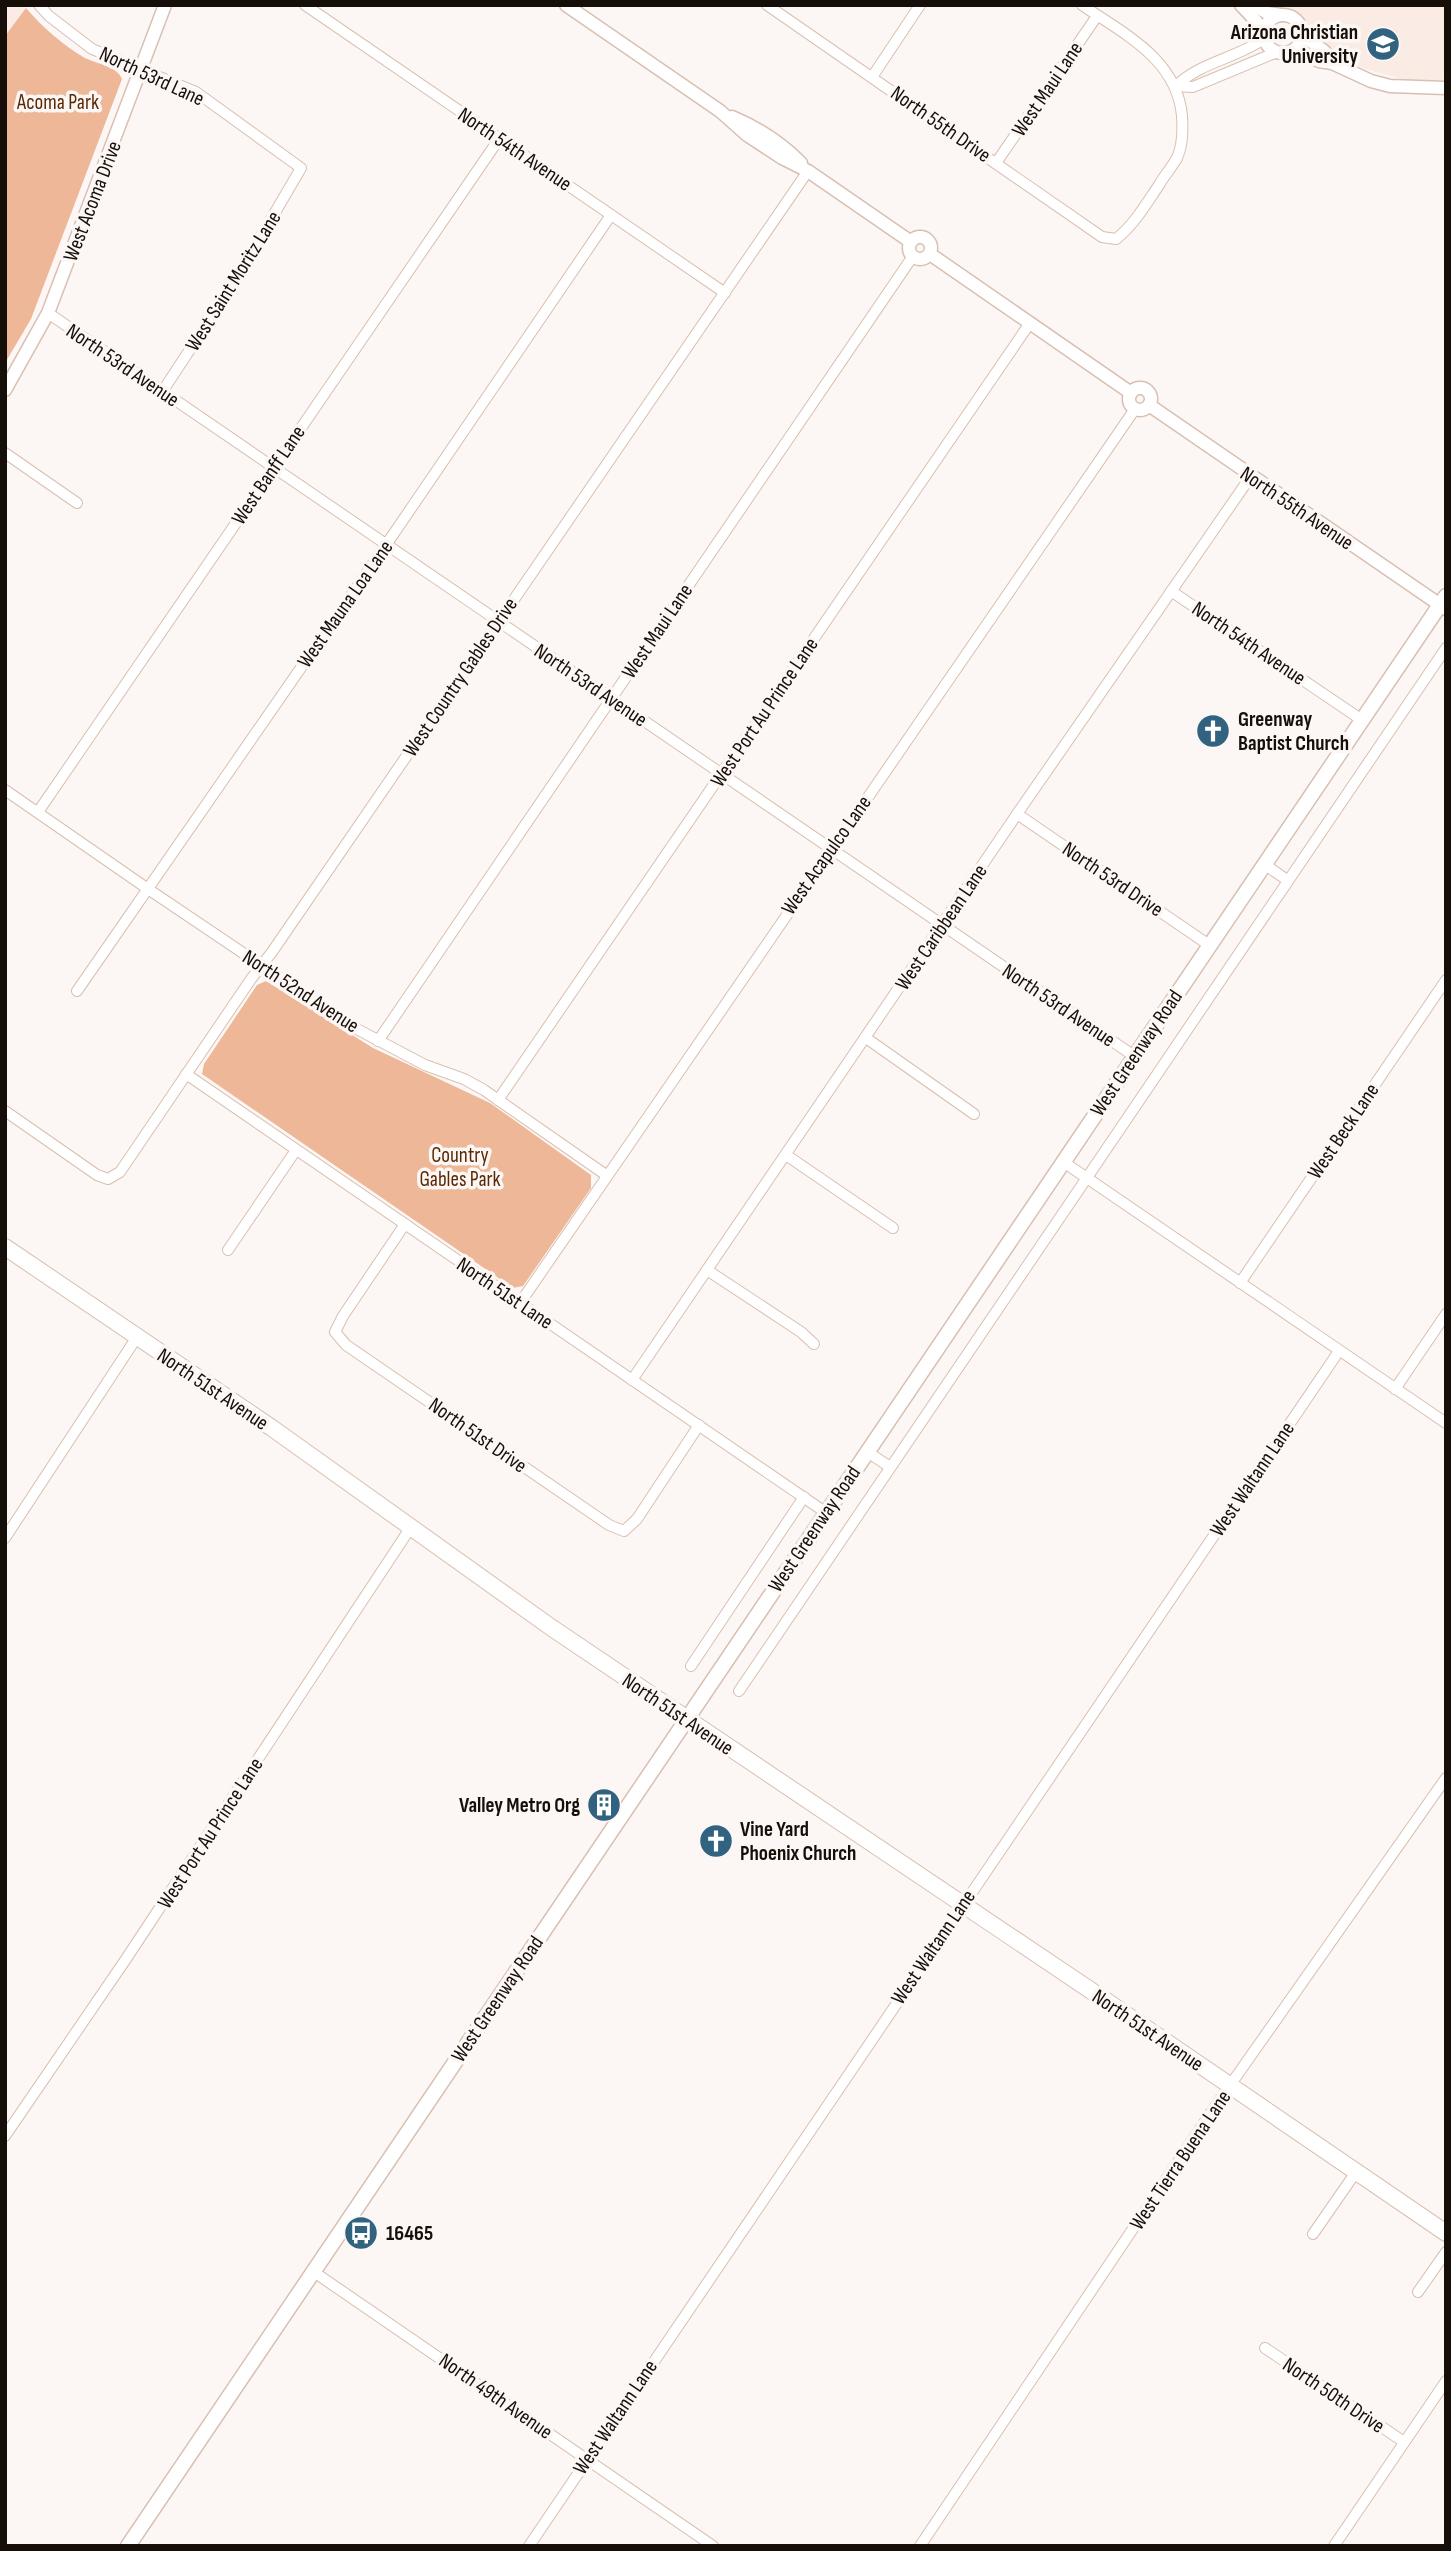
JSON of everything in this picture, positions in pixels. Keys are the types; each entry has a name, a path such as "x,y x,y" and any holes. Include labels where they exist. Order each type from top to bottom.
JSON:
{"main road":[{"name":"West Greenway Road","path":"128,2546 1062,1161 1444,603"},
{"name":"North 51st Avenue","path":"5,1247 272,1428 541,1621 1446,2233"}],"street":[{"name":"North 53rd Lane","path":"39,5 92,49 196,92 301,168"},
{"name":"West Acoma Drive","path":"5,390 48,313 165,5"},
{"name":"North 54th Avenue","path":"305,5 725,293"},
{"name":"North 55th Avenue","path":"566,5 720,111 752,126 787,149 808,171 911,242 917,237 925,238 931,245 930,254 1131,393 1137,388 1145,389 1151,396 1149,405 1251,476 1444,603"},
{"name":"North 55th Drive","path":"766,5 1102,237 1116,239 1128,230 1177,157 1183,133 1181,102 1176,86"},
{"path":"872,77 920,5"},
{"path":"1082,5 1145,48 1162,63 1176,86"},
{"path":"1241,5 1256,21 1268,46 1285,54 1294,50 1303,35 1297,20 1292,16 1268,13 1254,5"},
{"path":"1176,86 1187,75 1255,46 1264,36 1268,22 1281,15"},
{"name":"West Maui Lane","path":"996,163 1097,16"},
{"path":"1303,35 1325,52 1332,63"},
{"path":"1294,50 1390,86 1433,90 1446,88"},
{"path":"1176,86 1193,88 1277,52"},
{"path":"1219,61 1224,74"},
{"name":"West Banff Lane","path":"38,812 499,139"},
{"name":"West Saint Moritz Lane","path":"162,392 235,281 301,168"},
{"name":"West Country Gables Drive","path":"5,1111 97,1175 108,1179 120,1172 808,171"},
{"name":"West Mauna Loa Lane","path":"77,991 611,215"},
{"path":"911,242 909,250 913,256 922,259 930,254"},
{"name":"West Maui Lane","path":"378,1041 913,256"},
{"name":"North 53rd Avenue","path":"48,313 1134,1056"},
{"name":"West Port Au Prince Lane","path":"498,1100 1030,323"},
{"path":"1131,393 1129,401 1135,409 1142,410 1149,405"},
{"name":"West Acapulco Lane","path":"520,1303 1135,409"},
{"path":"5,453 77,503"},
{"name":"West Caribbean Lane","path":"632,1380 1017,814 1251,476"},
{"name":"North 54th Avenue","path":"1171,591 1362,720"},
{"name":"West Greenway Road","path":"739,1691 1446,648"},
{"name":"North 52nd Avenue","path":"5,790 148,889 378,1041 425,1065 464,1079 606,1175"},
{"name":"North 53rd Drive","path":"1017,814 1209,945"},
{"path":"1264,864 1287,880"},
{"name":"West Beck Lane","path":"1240,1283 1446,980"},
{"path":"866,1038 974,1114"},
{"name":"North 51st Lane","path":"186,1074 825,1512"},
{"path":"228,1250 296,1150"},
{"path":"786,1155 893,1228"},
{"path":"1062,1161 1446,1423"},
{"name":"North 51st Drive","path":"405,1224 335,1332 346,1345 563,1494 609,1525 624,1531 638,1519 699,1425"},
{"path":"707,1270 801,1332 814,1344"},
{"path":"1395,1389 1446,1314"},
{"path":"5,1538 137,1337"},
{"name":"West Waltann Lane","path":"529,2546 1339,1351"},
{"name":"West Greenway Road","path":"866,1451 890,1467"},
{"name":"West Greenway Road","path":"691,1666 804,1497"},
{"name":"West Port Au Prince Lane","path":"5,2136 126,1959 411,1527"},
{"name":"West Tierra Buena Lane","path":"919,2546 1231,2086 1446,1778"},
{"path":"1313,2234 1356,2172"},
{"path":"1418,2292 1446,2252"},
{"name":"North 49th Avenue","path":"314,2272 713,2546"},
{"name":"North 50th Drive","path":"1265,2348 1404,2442"},
{"path":"1334,2546 1446,2381"}],"shaded area":[{"path":"5,5 23,5 26,8 5,36"},
{"name":"Arizona Christian University","path":"1260,5 1446,5 1446,79 1403,79 1350,63 1314,40 1299,17 1292,12"}],"green space":[{"name":"Acoma Park","path":"26,8 46,29 69,47 85,58 116,71 122,79 31,319 5,363 5,36"},
{"name":"Country Gables Park","path":"266,981 373,1048 490,1103 591,1175 591,1188 523,1286 513,1288 202,1074 204,1064 257,985"}],"place":[{"name":"Arizona Christian University","path":"1383,44"},
{"name":"Greenway Baptist Church","path":"1213,731"},
{"name":"Valley Metro Org","path":"604,1805"},
{"name":"Vine Yard Phoenix Church","path":"716,1841"},
{"name":"16465","path":"361,2233"}]}
